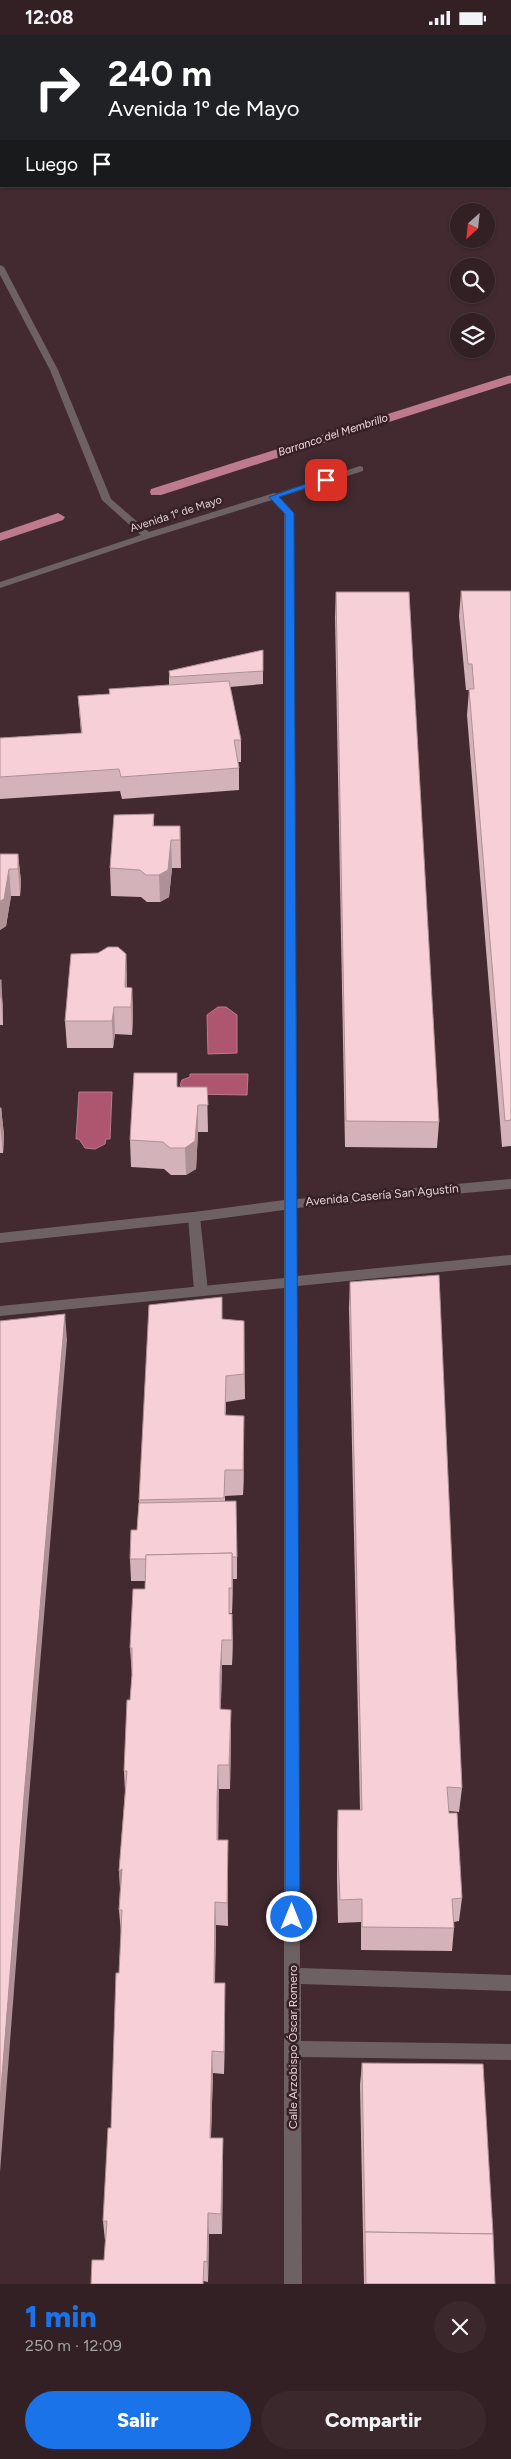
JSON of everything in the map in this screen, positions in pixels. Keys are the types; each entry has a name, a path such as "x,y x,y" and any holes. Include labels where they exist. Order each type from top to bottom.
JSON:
{"street":[{"path":"0,267 54,370 107,500 147,536"},
{"name":"Avenida 1º de Mayo","path":"0,585 147,536 360,469"},
{"name":"Calle Arzobispo Óscar Romero","path":"274,497 289,513 294,2284"},
{"name":"Avenida Casería San Agustín","path":"0,1238 194,1217 291,1204 511,1183"},
{"path":"194,1217 201,1291"},
{"path":"0,1311 511,1260"},
{"path":"293,1976 511,1983"},
{"path":"293,2049 511,2052"}],"shaded area":[{"path":"218,1007 226,1007 237,1015 237,1053 208,1054 207,1015"},
{"path":"190,1074 248,1074 247,1095 189,1094 180,1085 182,1080 190,1077"},
{"path":"79,1092 112,1092 110,1139 106,1139 105,1144 95,1149 85,1148 79,1139 76,1139"}],"building":[{"path":"461,591 511,591 511,1120 505,1121 469,689 474,689 472,664 468,664"},
{"path":"336,592 409,592 439,1122 346,1121"},
{"path":"263,650 263,671 170,677 169,671"},
{"path":"229,681 241,740 234,740 239,768 121,777 119,769 0,777 0,738 82,733 78,696 110,694 109,689"},
{"path":"154,814 153,826 180,826 180,840 171,840 168,870 159,875 146,875 140,870 110,868 114,815"},
{"path":"0,854 18,854 18,869 9,869 4,899 0,901"},
{"path":"108,947 118,947 126,954 125,987 132,988 131,1007 114,1007 112,1021 65,1021 71,954 98,953"},
{"path":"1,980 1,997 0,997"},
{"path":"134,1073 177,1073 177,1087 207,1087 208,1105 198,1105 195,1141 185,1148 170,1148 163,1142 130,1140"},
{"path":"439,1275 462,1788 447,1787 449,1813 457,1813 462,1898 452,1899 454,1928 362,1927 362,1899 340,1900 338,1856 338,1810 362,1810 350,1282"},
{"path":"222,1297 222,1319 244,1321 244,1374 226,1376 225,1415 244,1416 243,1470 225,1470 224,1498 139,1500 149,1305"},
{"path":"65,1314 24,1797 0,2102 0,1321"},
{"path":"236,1501 237,1557 232,1557 232,1553 146,1555 146,1559 130,1559 131,1530 137,1530 139,1503"},
{"path":"232,1553 232,1588 229,1588 229,1614 232,1614 232,1640 222,1640 220,1675 220,1709 231,1710 229,1765 218,1765 217,1802 217,1840 228,1840 227,1903 215,1902 214,1983 225,1983 224,2052 212,2051 210,2138 223,2138 221,2214 208,2213 207,2262 204,2261 203,2284 91,2284 92,2260 104,2260 107,2221 103,2221 108,2128 111,2128 116,1973 119,1973 122,1910 119,1910 122,1869 119,1871 127,1771 124,1771 127,1700 130,1700 132,1675 132,1648 130,1648 133,1589 145,1589 146,1555"},
{"path":"362,2063 483,2064 493,2234 365,2233"},
{"path":"365,2232 493,2234 495,2284 366,2284"}],"waterway":[{"name":"Barranco del Membrillo","path":"156,492 511,379"},
{"name":"Barranco del Membrillo","path":"0,537 58,517"}],"route":[{"path":"292,1917 289,513 274,497 326,480"}]}
